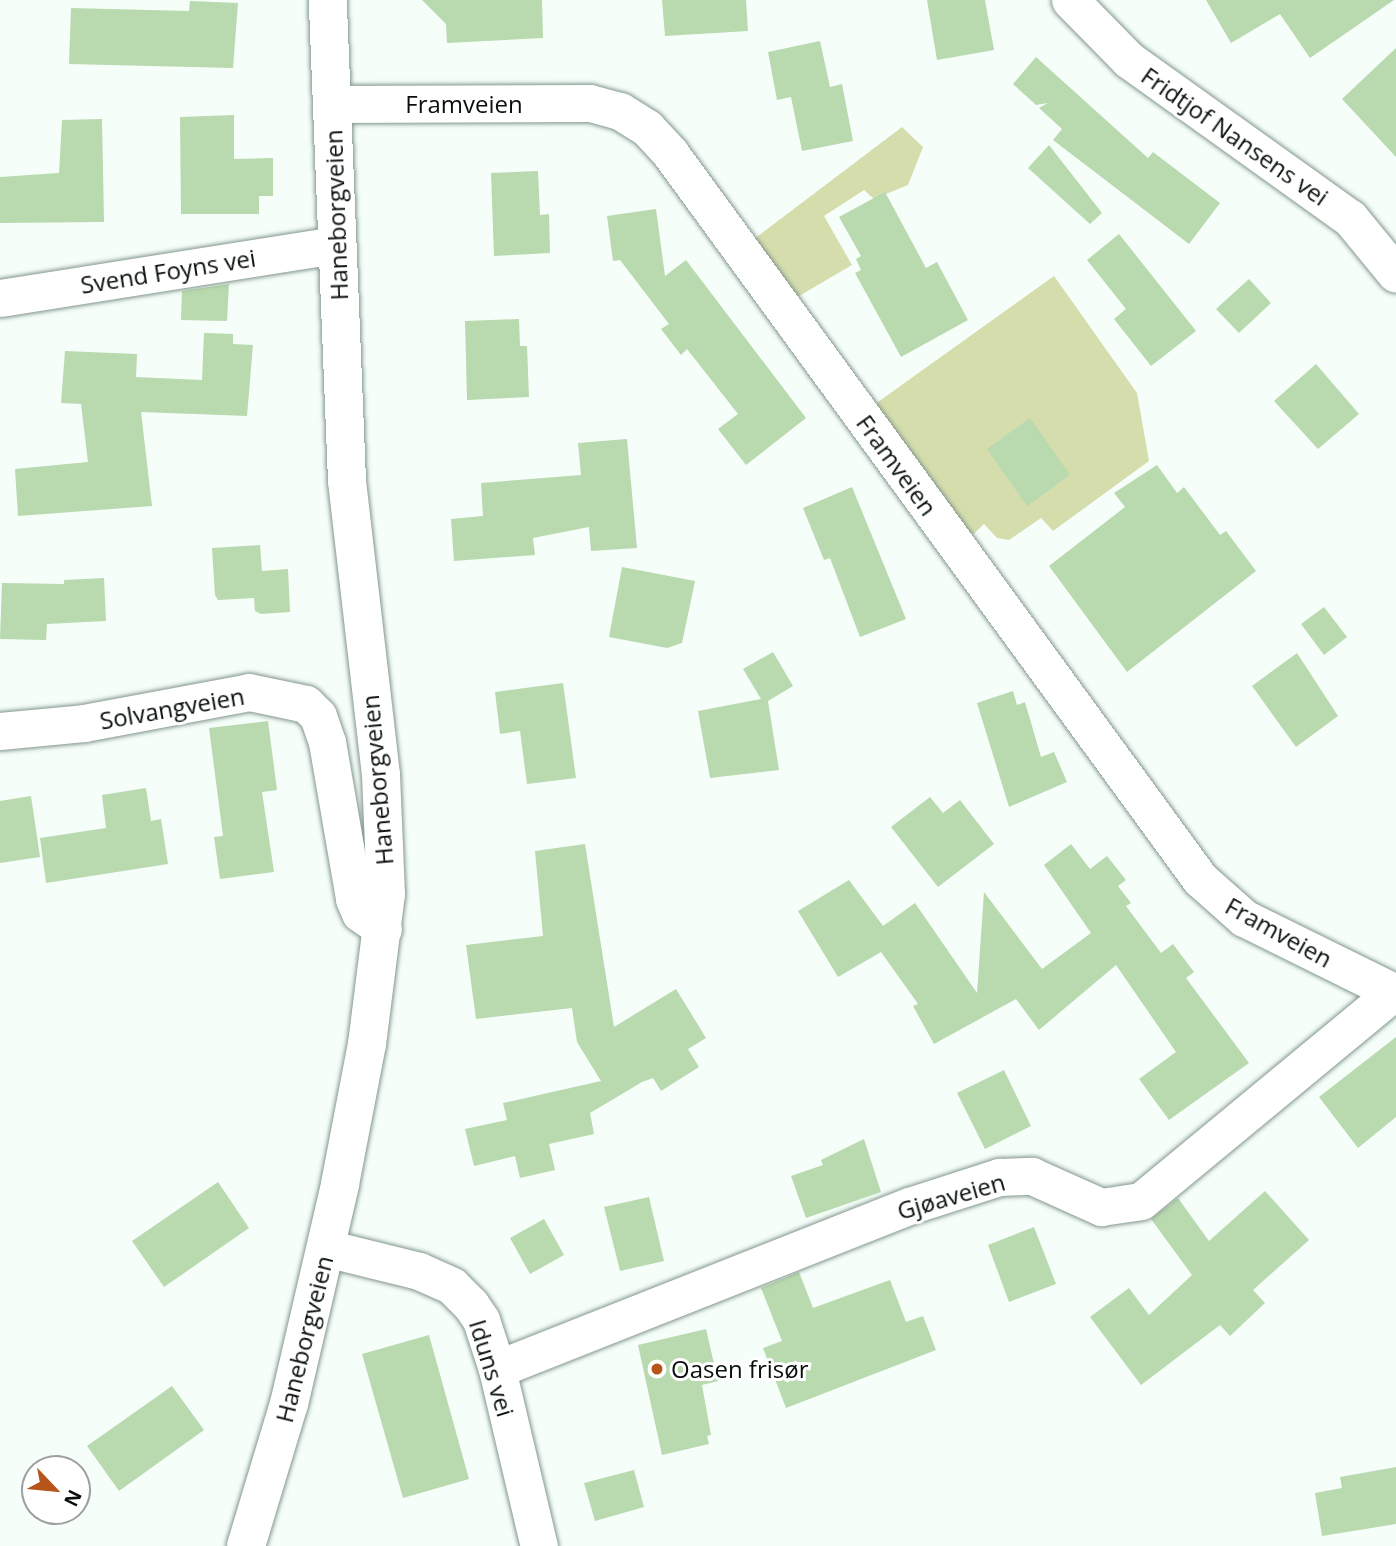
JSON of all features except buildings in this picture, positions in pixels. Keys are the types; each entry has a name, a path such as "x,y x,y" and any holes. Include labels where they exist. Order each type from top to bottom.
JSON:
{"street":[{"name":"Haneborgveien","path":"246,1546 289,1404 326,1248 365,1057 383,929 384,825 351,534 336,245 328,0"},
{"name":"Fridtjof Nansens vei","path":"1070,0 1129,60 1350,218 1396,274"},
{"name":"Framveien","path":"332,104 590,103 620,111 647,128 678,163 1200,879 1244,918 1395,992"},
{"name":"Svend Foyns vei","path":"0,298 336,245"},
{"name":"Solvangveien","path":"0,731 84,723 249,692 306,704 318,716 327,742 354,899 360,913 383,929"},
{"name":"Gjøaveien","path":"497,1369 909,1206 999,1177 1032,1176 1101,1207 1141,1201 1395,992"},
{"name":"Iduns vei","path":"326,1248 419,1271 452,1286 481,1320 497,1369 539,1546"}],"green space":[{"path":"902,127 923,147 908,185 874,199 864,190 824,216 852,265 794,299 754,239"},
{"path":"1054,276 1137,393 1149,461 1053,531 1041,518 1009,540 997,538 984,524 967,540 871,407"}],"place":[{"name":"Oasen frisør","path":"657,1369"}]}
